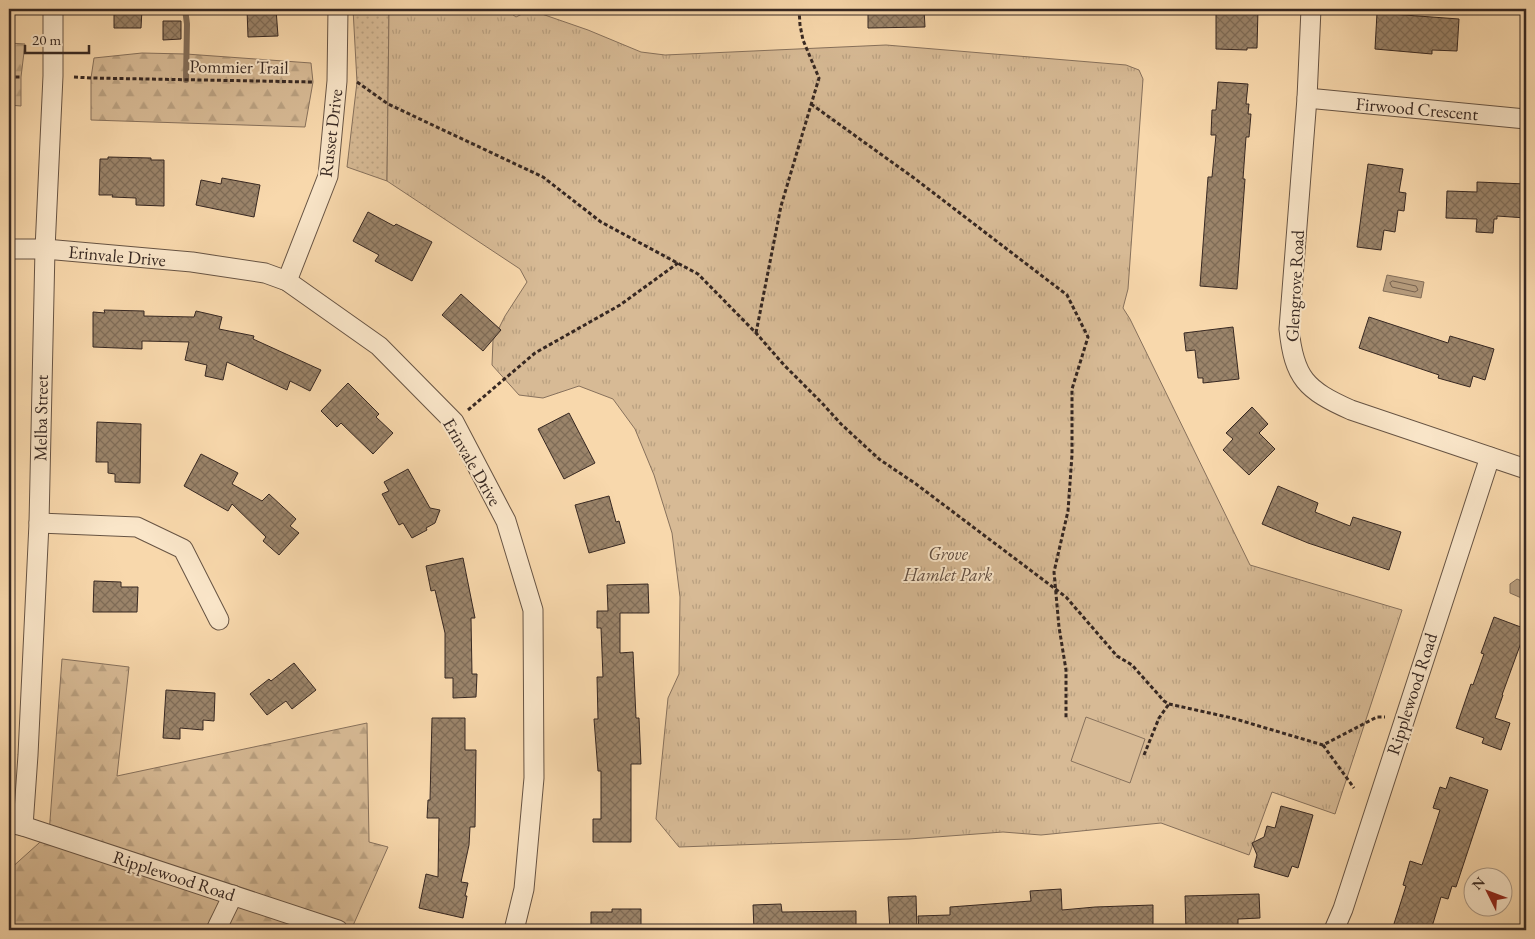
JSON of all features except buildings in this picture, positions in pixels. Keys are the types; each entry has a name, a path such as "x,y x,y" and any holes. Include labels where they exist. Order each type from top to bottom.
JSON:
{"street":[{"name":"Melba Street","path":"16,825 28,755 39,523 45,249 53,76 52,9"},
{"name":"Russet Drive","path":"287,280 328,176 337,81 338,9"},
{"name":"Glengrove Road","path":"1311,9 1308,98 1289,329 1291,349 1296,365 1304,380 1315,392 1331,401 1351,410 1526,469"},
{"name":"Firwood Crescent","path":"1308,98 1526,119"},
{"name":"Erinvale Drive","path":"9,249 45,249 192,262 265,273 287,280 378,346 454,422 506,521 533,610 534,778 524,889 514,930"},
{"name":"Ripplewood Road","path":"1334,930 1343,909 1490,457"},
{"path":"39,523 137,528 183,549 218,620"},
{"name":"Ripplewood Road","path":"16,825 338,930"},
{"path":"216,930 233,895"}],"path":[{"path":"756,333 781,206 819,78 803,40 799,9"},
{"path":"9,77 21,77"},
{"name":"Pommier Trail","path":"74,77 313,82"},
{"path":"357,82 388,104 543,177 601,222 698,274 841,424 879,459 916,484 1066,598 1117,656 1132,665 1164,701 1169,704 1232,718 1323,744 1354,788"},
{"path":"812,104 914,178 1067,296 1088,337 1072,389 1072,455 1068,511 1054,572 1059,628 1066,670 1066,718"},
{"path":"454,422 534,353 620,305 678,263"},
{"path":"1144,755 1159,718 1169,704"},
{"path":"1323,744 1377,718 1405,715"}],"green space":[{"path":"353,9 389,9 387,181 347,167 357,82"},
{"name":"Grove Hamlet Park","path":"389,9 505,9 516,17 524,13 539,13 588,30 641,52 665,55 886,45 1126,65 1139,70 1143,79 1128,289 1123,308 1250,565 1402,610 1335,814 1272,792 1249,855 1161,823 1041,835 1003,832 909,839 679,847 656,819 668,698 679,674 680,597 672,533 654,475 635,429 613,399 579,386 543,398 519,395 492,365 493,340 505,316 527,282 520,269 387,181"},
{"path":"9,43 25,44 21,77 21,106 9,105"},
{"path":"142,53 186,54 311,63 313,82 305,127 91,120 91,78 94,58"},
{"path":"62,659 129,667 117,776 367,723 369,842 388,847 351,930 9,930 9,870 49,834"},
{"path":"1086,717 1145,739 1130,783 1071,761"}],"water":[{"path":"1387,275 1424,282 1421,298 1383,291"},
{"path":"1517,579 1526,583 1526,600 1510,593 1510,584"}],"waterway":[{"path":"185,9 187,24 186,80"}]}
